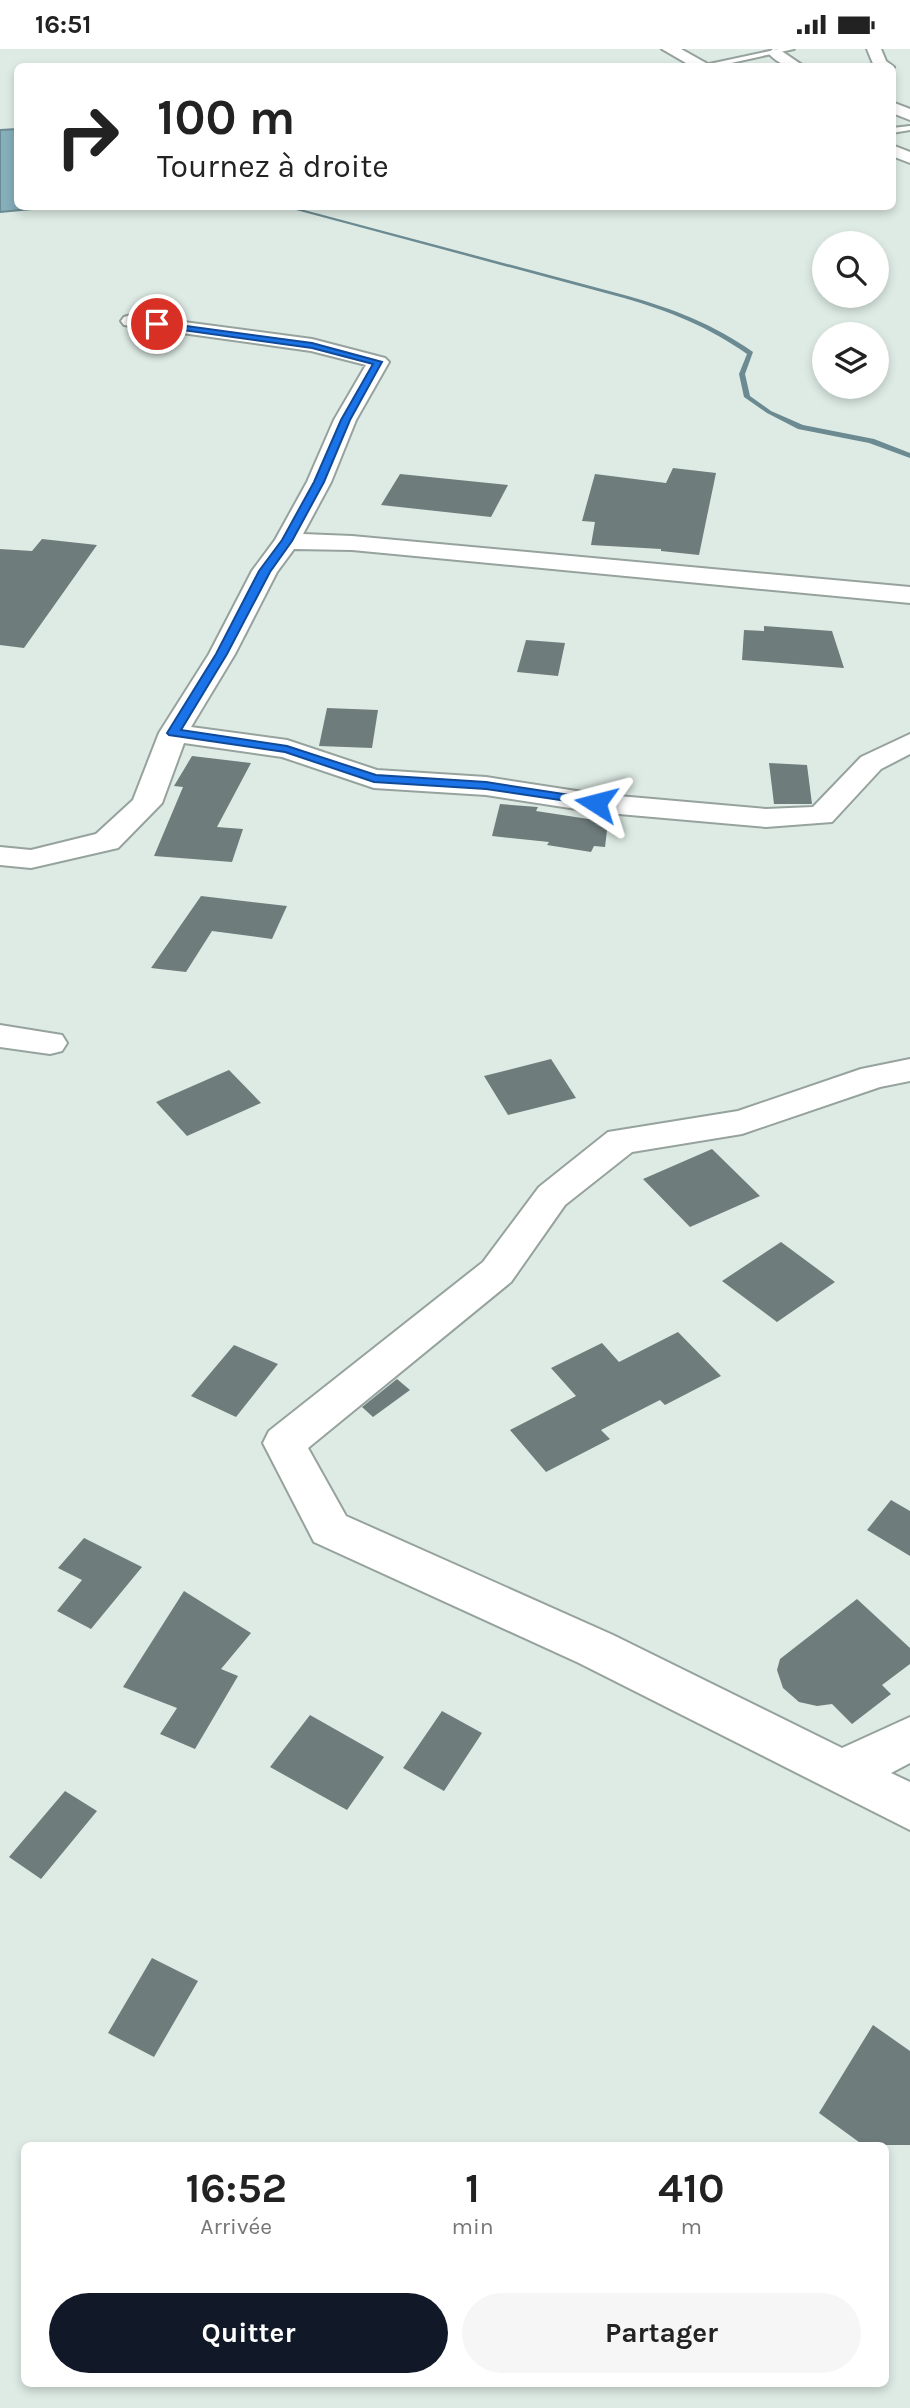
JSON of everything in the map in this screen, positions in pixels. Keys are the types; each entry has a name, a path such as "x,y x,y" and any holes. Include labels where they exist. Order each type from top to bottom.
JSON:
{"street":[{"path":"669,49 699,63"},
{"path":"775,53 791,63"},
{"path":"0,856 31,859 107,841 147,803 173,733 222,654 265,571 287,541 319,482 345,420 378,362 312,345 131,321"},
{"path":"287,541 352,543 910,595"},
{"path":"173,733 287,749 374,779 486,786 596,803 766,818 821,816 871,763 910,743"},
{"path":"0,1036 50,1043"},
{"path":"910,1070 874,1077 742,1122 621,1141 552,1196 497,1272 284,1443 330,1529 596,1650 910,1807"},
{"path":"844,1772 910,1739"}],"lane":[{"path":"721,63 790,49"}],"water":[{"path":"14,129 14,210 21,210 0,212 0,130"}],"building":[{"path":"673,468 716,473 699,555 661,549 591,545 595,522 582,521 595,474 666,483"},
{"path":"400,474 508,485 491,517 381,505"},
{"path":"42,539 97,545 24,648 0,645 0,549 32,551"},
{"path":"764,626 832,631 844,668 742,660 744,630 764,631"},
{"path":"526,640 565,643 558,676 517,672"},
{"path":"327,708 378,710 372,748 319,746"},
{"path":"192,756 251,763 217,827 243,829 232,862 154,856 183,787 174,786"},
{"path":"769,763 807,765 812,804 774,804"},
{"path":"500,804 538,807 536,811 608,822 605,847 594,846 591,852 547,845 549,842 492,836"},
{"path":"201,896 287,906 272,939 212,931 186,972 151,968"},
{"path":"551,1059 576,1098 508,1115 484,1076"},
{"path":"229,1070 261,1103 187,1136 156,1102"},
{"path":"712,1149 760,1196 690,1227 643,1179"},
{"path":"781,1242 835,1282 777,1322 722,1281"},
{"path":"678,1332 721,1376 665,1405 660,1400 601,1430 610,1439 546,1472 510,1430 576,1396 551,1368 602,1343 619,1362"},
{"path":"234,1345 278,1364 236,1417 191,1396"},
{"path":"397,1379 410,1390 373,1417 362,1407"},
{"path":"891,1500 910,1511 910,1556 867,1530"},
{"path":"84,1538 142,1567 91,1629 57,1611 82,1580 58,1568"},
{"path":"184,1591 251,1633 221,1669 238,1676 195,1749 160,1734 177,1708 123,1687"},
{"path":"857,1599 910,1648 910,1664 882,1685 891,1694 852,1724 832,1704 817,1706 799,1702 783,1688 777,1670 780,1659"},
{"path":"442,1711 482,1733 444,1791 403,1768"},
{"path":"310,1715 384,1757 347,1810 270,1767"},
{"path":"65,1791 97,1811 41,1879 9,1857"},
{"path":"152,1958 198,1981 154,2057 108,2033"},
{"path":"873,2025 910,2051 910,2145 859,2142 819,2113"}],"waterway":[{"path":"299,210 626,297 680,314 729,338 751,353 742,374 747,397 769,412 801,427 871,441 910,456"}],"route":[{"path":"157,324 312,345 378,362 345,420 319,482 287,541 265,571 222,654 173,733 287,749 374,779 486,786 596,803"}]}
